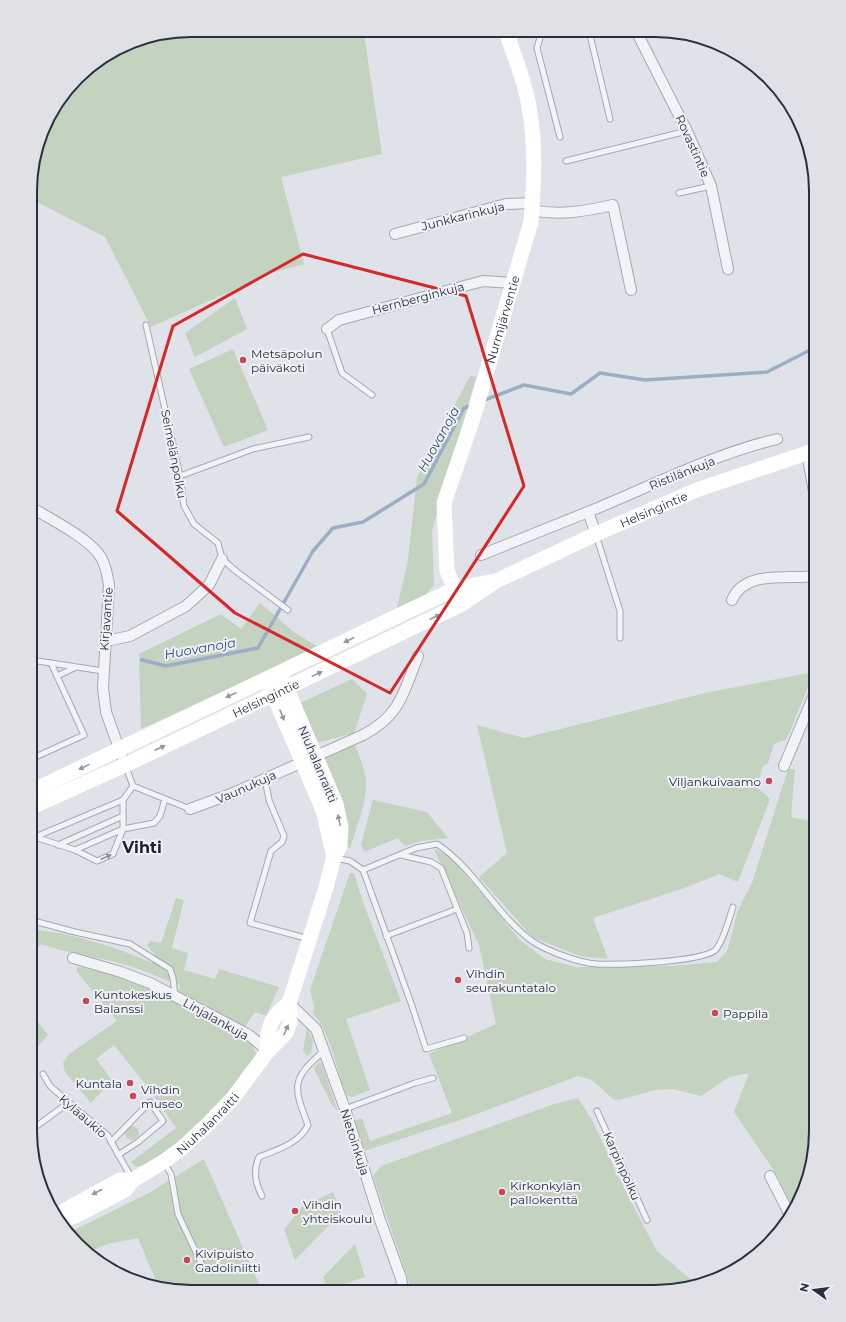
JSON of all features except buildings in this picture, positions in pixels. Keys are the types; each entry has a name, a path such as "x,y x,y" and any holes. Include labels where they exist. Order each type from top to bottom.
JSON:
{"street":[{"name":"Nurmijärventie","path":"462,604 457,588 448,570 444,503 472,418 531,222 535,172 529,106 508,37"},
{"name":"Rovastintie","path":"639,37 687,131 711,186 728,269"},
{"name":"Junkkarinkuja","path":"395,234 506,204 532,207 554,214 593,210 613,206 631,290"},
{"name":"Hernberginkuja","path":"327,329 339,320 483,281 512,283"},
{"name":"Ristilänkuja","path":"481,555 688,470 777,439"},
{"name":"Helsingintie","path":"37,805 125,765 462,604 496,581 596,534 699,489 809,452"},
{"name":"Kirjavantie","path":"37,511 85,541 98,553 106,568 109,585 106,641 102,671 103,688 106,712 125,765"},
{"path":"588,512 596,534"},
{"path":"106,641 130,636 186,606 209,585 222,560"},
{"path":"732,600 736,591 743,584 761,579 809,576"},
{"name":"Helsingintie","path":"37,789 457,588 496,581"},
{"name":"Vaunukuja","path":"190,809 217,800 381,726 396,709 418,656"},
{"name":"Niuhalanraitti","path":"65,1219 75,1216 125,1190 133,1180 181,1149 208,1124 233,1098 268,1051 266,1038 270,1024 276,1014 289,1002 310,940 334,857 340,846 341,827 336,804 287,688 274,676"},
{"name":"Niuhalanraitti","path":"274,676 273,695 323,810 334,857"},
{"path":"784,766 809,707"},
{"name":"Linjalankuja","path":"73,958 121,972 175,996 249,1036 268,1051"},
{"name":"Nietoinkuja","path":"289,1002 316,1029 325,1051 402,1285"},
{"path":"770,1176 787,1209"},
{"name":"Niuhalanraitti","path":"61,1213 120,1180 133,1180"}],"lane":[{"path":"540,37 537,48 560,137"},
{"path":"590,37 610,118"},
{"path":"566,161 687,131"},
{"path":"679,193 711,186"},
{"name":"Seimelänpolku","path":"146,325 180,476 184,506 194,524 218,543 222,560"},
{"path":"327,329 342,373 372,395"},
{"path":"180,476 253,449 309,437"},
{"path":"596,534 620,611 620,638"},
{"path":"222,560 288,610"},
{"path":"37,661 74,668 102,671"},
{"path":"37,756 84,734 51,663"},
{"path":"57,676 74,668"},
{"path":"125,765 134,786 190,809"},
{"path":"265,779 269,800 284,836 282,842 272,851 250,923 310,940"},
{"path":"37,836 123,800 134,786"},
{"path":"75,850 123,829 154,823 160,816 165,799"},
{"path":"37,839 75,850 97,861 113,854 123,829 123,800"},
{"path":"58,845 123,816"},
{"path":"363,870 416,848 437,844 454,855 505,914 531,940 551,952 596,964 685,960 715,951 720,943 733,907"},
{"path":"401,855 431,862 441,868 467,933 468,948"},
{"path":"334,857 350,861 363,870 426,1049 464,1038"},
{"path":"386,936 457,909"},
{"path":"37,922 130,944 170,969 173,978 175,996"},
{"path":"262,1196 256,1184 256,1164 259,1157 285,1147 304,1134 308,1125 298,1101 296,1088 300,1077 308,1066 325,1051"},
{"name":"Kyläaukio","path":"43,1074 50,1086 108,1136 133,1180"},
{"path":"345,1109 415,1083 433,1078"},
{"path":"111,1142 150,1102 163,1121 138,1142 118,1155"},
{"path":"37,1126 68,1103"},
{"name":"Karpinpolku","path":"597,1111 648,1220"},
{"path":"163,1162 171,1174 178,1214 202,1265"}],"highlighted area":[{"path":"303,254 466,296 524,486 390,693 235,613 117,511 173,326"}],"green space":[{"path":"364,37 382,154 281,177 304,264 271,273 151,327 105,237 37,202 37,181 42,151 53,123 69,97 82,82 97,69 132,49 151,42 171,38"},
{"path":"235,298 247,329 195,357 185,333"},
{"path":"233,349 268,430 224,447 189,369"},
{"path":"470,376 476,377 432,531 434,585 418,603 397,608 408,560 417,477"},
{"path":"260,603 294,632 319,648 141,729 139,654 221,614 241,629"},
{"path":"809,673 809,684 787,739 774,744 768,763 763,766 757,787 770,799 738,882 719,874 687,887 593,918 608,959 580,956 532,937 479,877 507,853 477,725 524,738 705,693"},
{"path":"352,679 367,694 354,733 316,743 298,704"},
{"path":"354,743 362,762 366,790 361,815 350,848 347,847 341,799 322,758"},
{"path":"788,769 795,769 791,817 809,821 809,1141 804,1171 791,1203 777,1175 734,1112 749,1073 729,1077 701,1096 673,1089 655,1090 619,1100 613,1099 592,1080 578,1076 463,1119 364,1151 354,1121 362,1118 370,1141 452,1113 429,1054 496,1024 479,945 434,849 451,857 520,940 545,959 576,967 672,966 717,962 727,951 738,910 752,883"},
{"path":"373,800 427,812 448,838 422,841 405,846 398,838 364,852 361,845"},
{"path":"350,873 354,873 363,902 401,1001 346,1019 370,1090 352,1097 346,1095 324,1029 313,1014 314,1006 310,990"},
{"path":"176,898 184,900 172,948 188,953 184,970 215,979 219,969 279,987 266,1016 255,1012 244,1028 178,994 180,985 127,965 60,950 41,944 37,949 37,930 92,941 152,963 156,956 147,945 150,941 161,943"},
{"path":"77,967 106,970 159,991 252,1044 256,1054 236,1084 204,1121 186,1138 151,1163 136,1167 131,1162 176,1128 148,1087 114,1045 96,1059 112,1080 91,1103 65,1072 63,1063 69,1054 117,1021 77,972"},
{"path":"37,1020 48,1035 37,1047"},
{"path":"307,1027 313,1041 311,1053 307,1056 303,1051"},
{"path":"321,1062 338,1112 332,1105 314,1069 317,1064"},
{"name":"Kirkonkylän pallokenttä","path":"578,1098 592,1120 619,1178 656,1250 692,1281 665,1285 410,1285 373,1176 381,1166 554,1104"},
{"path":"132,1126 137,1128 139,1133 137,1138 132,1140 127,1138 125,1133 127,1128"},
{"path":"204,1159 259,1285 181,1285 156,1281 138,1238 108,1244 93,1250 74,1230 149,1193"},
{"path":"333,1192 341,1213 295,1260 284,1229 303,1206"},
{"path":"355,1244 365,1277 342,1285 326,1285 323,1277"}],"waterway":[{"name":"Huovanoja","path":"482,401 524,385 571,394 600,373 645,380 767,372 809,351"},
{"name":"Huovanoja","path":"142,660 166,666 258,648 313,551 333,528 363,522 424,484 464,408 473,405"}],"place":[{"name":"Metsäpolun päiväkoti","path":"243,360"},
{"name":"Viljankuivaamo","path":"769,781"},
{"name":"Vihdin seurakuntatalo","path":"458,980"},
{"name":"Kuntokeskus Balanssi","path":"86,1001"},
{"name":"Pappila","path":"715,1013"},
{"name":"Kuntala","path":"130,1083"},
{"name":"Vihdin museo","path":"133,1096"},
{"name":"Kirkonkylän pallokenttä","path":"502,1192"},
{"name":"Vihdin yhteiskoulu","path":"295,1211"},
{"name":"Kivipuisto Gadoliniitti","path":"187,1260"}],"district":[{"name":"Vihti","path":"142,847"}]}
